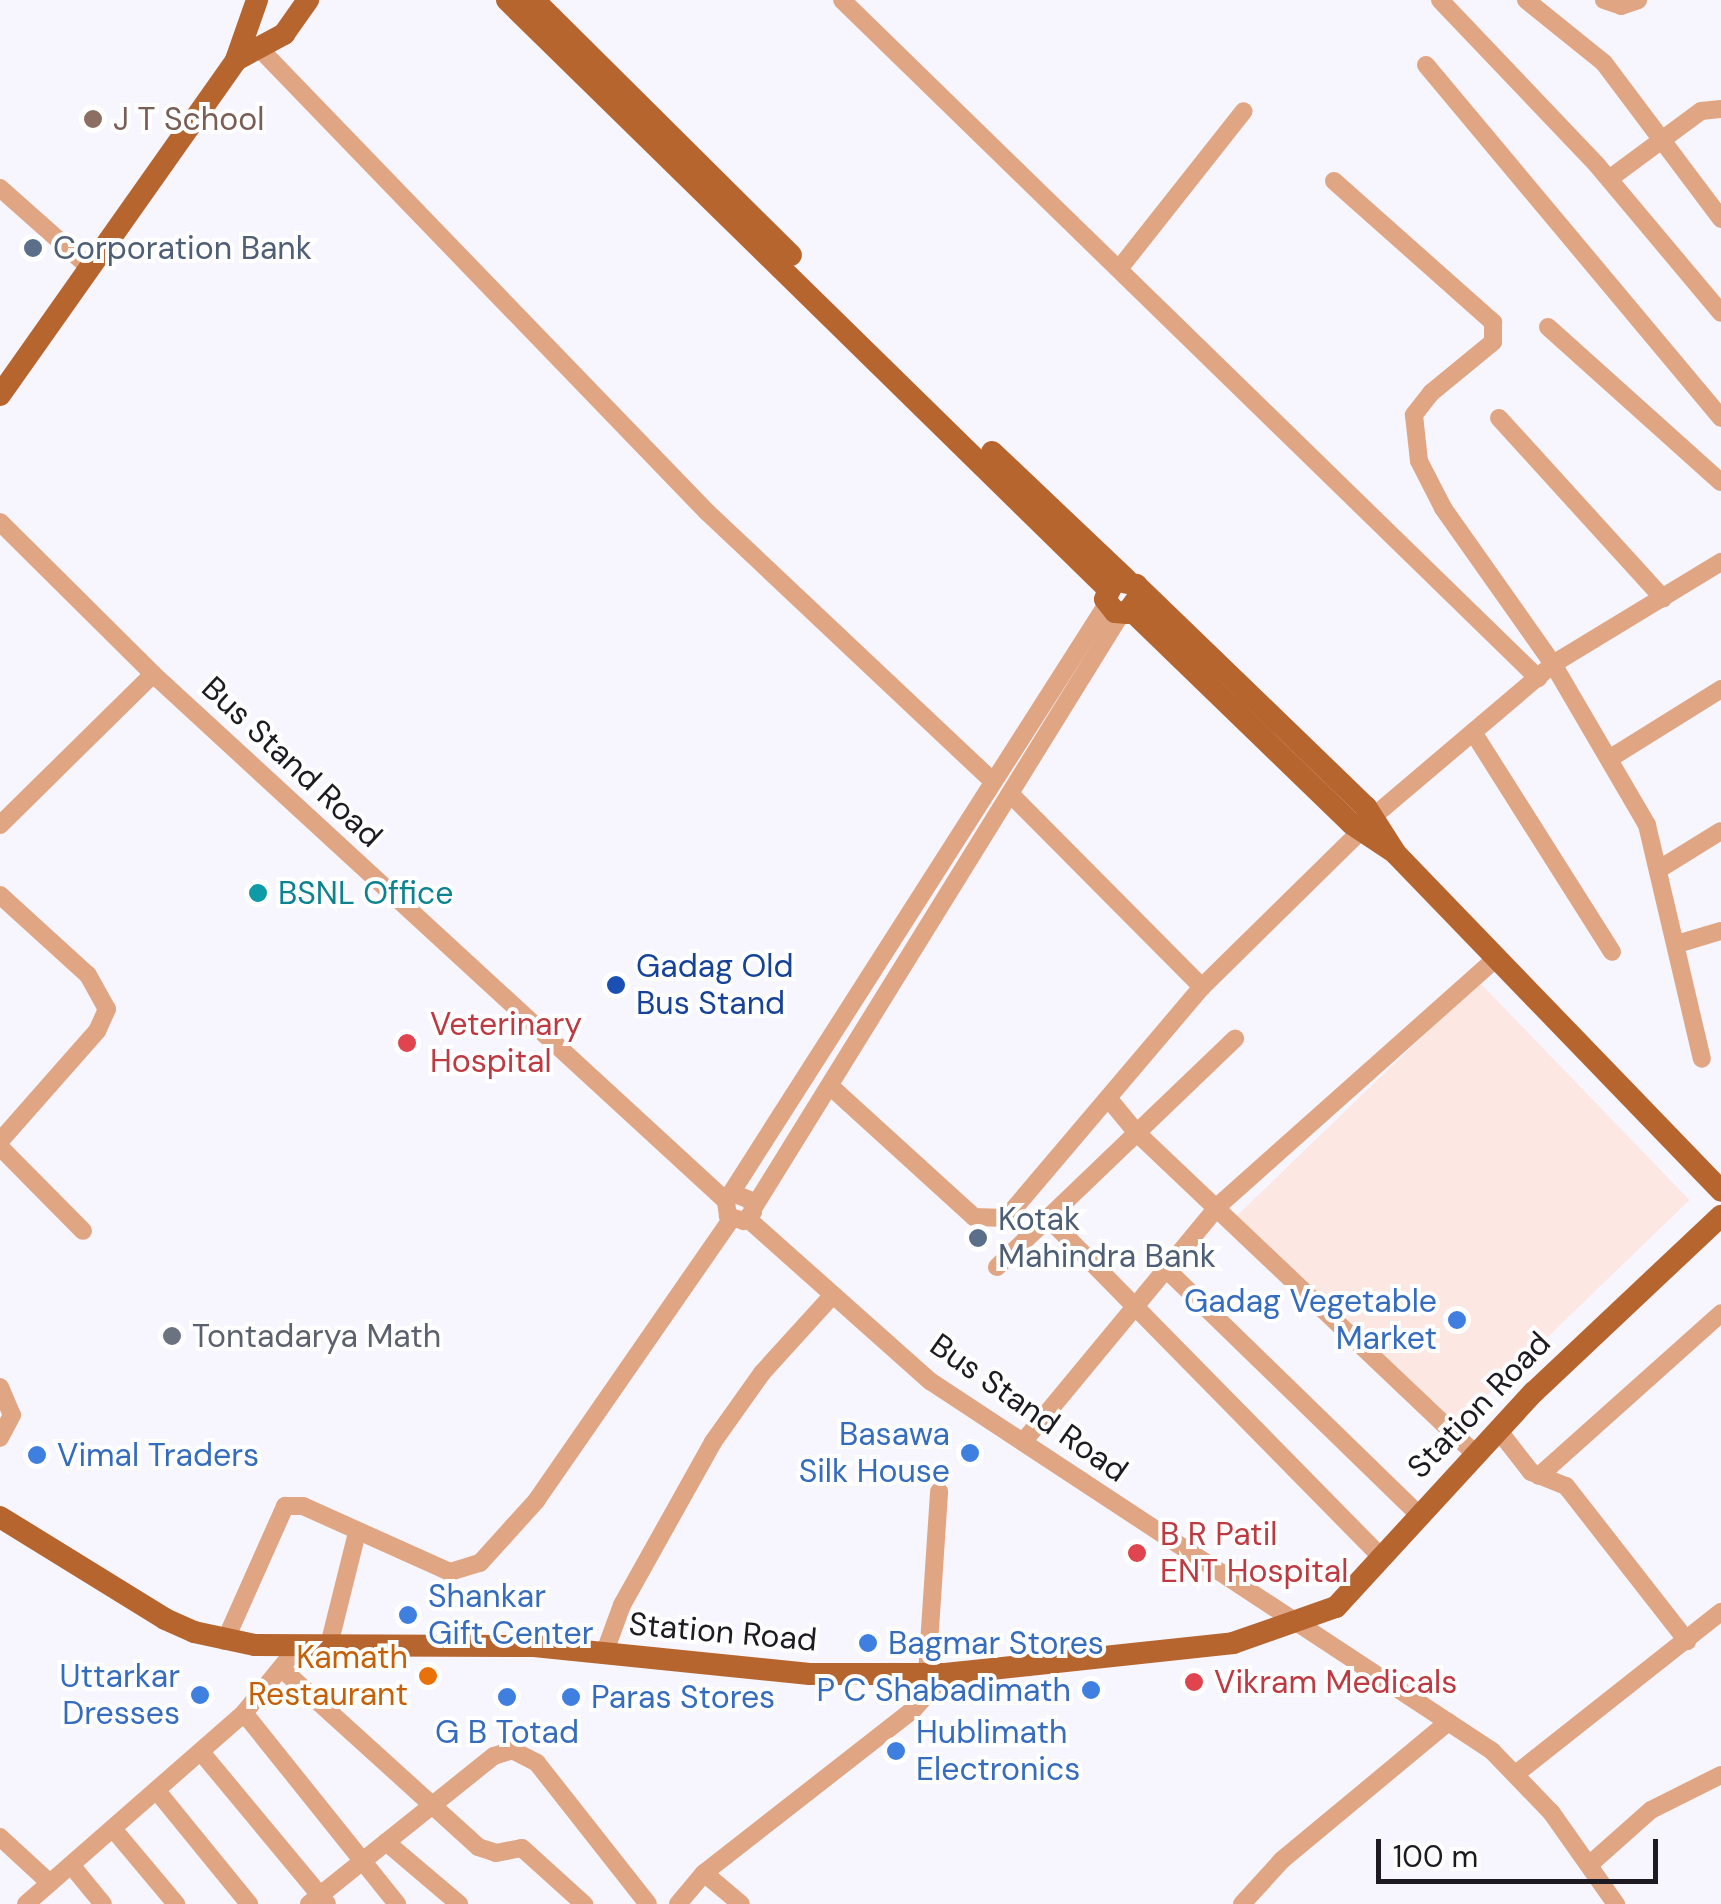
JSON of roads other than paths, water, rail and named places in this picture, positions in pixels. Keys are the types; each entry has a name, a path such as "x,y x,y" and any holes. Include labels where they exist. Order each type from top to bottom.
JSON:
{"main road":[{"path":"236,60 284,34 308,0"},
{"path":"507,0 1122,598 1367,823 1721,1193 1721,1217"},
{"path":"534,0 915,380 1122,598"},
{"path":"0,394 236,60 250,3"},
{"name":"Station Road","path":"0,1517 166,1618 225,1641 534,1646 810,1674 936,1674 1233,1643 1294,1625 1336,1607 1499,1430 1721,1217"}],"street":[{"path":"842,0 1538,678"},
{"path":"1440,0 1609,180 1721,313"},
{"path":"1526,0 1591,50 1666,137 1721,219"},
{"path":"1604,0 1621,6 1638,0"},
{"path":"260,49 707,512 990,779"},
{"path":"1426,65 1721,418"},
{"path":"1609,180 1702,111 1721,109"},
{"path":"1119,269 1244,111"},
{"path":"1334,181 1493,322 1494,342 1430,393 1414,415 1412,432 1422,470 1443,508 1553,664 1647,825 1662,868 1702,1059"},
{"path":"0,188 90,268"},
{"path":"1548,327 1721,482"},
{"path":"1499,418 1662,598"},
{"name":"Bus Stand Road","path":"0,522 152,674 739,1208 830,1298 930,1380 1294,1625 1448,1722 1517,1772 1616,1904"},
{"path":"830,1086 974,1216 990,1221 1020,1206 1202,987 1367,823 1553,664 1721,562"},
{"path":"739,1208 990,779 1122,598"},
{"path":"225,1641 285,1506 303,1506 450,1572 480,1563 536,1501 739,1208 830,1086 1012,798 1122,598"},
{"path":"0,825 152,674"},
{"path":"1609,758 1721,689"},
{"path":"1474,732 1612,952"},
{"path":"1012,798 1202,987"},
{"path":"1662,868 1721,831"},
{"path":"0,895 88,975 107,1009 98,1031 0,1144 83,1231"},
{"path":"1677,944 1721,931"},
{"path":"1023,1442 1163,1266 1218,1206 1495,959"},
{"path":"997,1267 1235,1039"},
{"path":"1108,1098 1137,1133 1476,1455"},
{"path":"1048,1218 1381,1556"},
{"path":"1163,1266 1419,1515"},
{"path":"604,1654 622,1605 713,1442 762,1373 830,1298"},
{"path":"1539,1476 1721,1314"},
{"path":"0,1438 12,1415 1,1388"},
{"path":"1499,1430 1539,1476 1566,1486 1687,1641"},
{"path":"678,1904 704,1874 913,1710 936,1674 938,1491"},
{"path":"329,1645 357,1532"},
{"path":"1517,1772 1721,1612"},
{"path":"28,1903 244,1713 297,1645"},
{"path":"282,1669 432,1809 486,1852 530,1852 584,1904"},
{"path":"244,1713 396,1904"},
{"path":"1242,1904 1282,1860 1448,1722"},
{"path":"201,1752 318,1901 362,1860 432,1809 494,1756 524,1753 648,1904"},
{"path":"1588,1865 1651,1810 1721,1775"},
{"path":"158,1791 249,1904"},
{"path":"114,1830 176,1904"},
{"path":"0,1837 50,1884"},
{"path":"386,1842 459,1904"},
{"path":"71,1865 103,1904"},
{"path":"704,1874 741,1904"}],"place":[{"name":"J T School","path":"93,119"},
{"name":"Corporation Bank","path":"33,248"},
{"name":"BSNL Office","path":"258,893"},
{"name":"Gadag Old Bus Stand","path":"616,985"},
{"name":"Veterinary Hospital","path":"407,1043"},
{"name":"Kotak Mahindra Bank","path":"978,1238"},
{"name":"Gadag Vegetable Market","path":"1457,1320"},
{"name":"Tontadarya Math","path":"172,1336"},
{"name":"Basawa Silk House","path":"970,1453"},
{"name":"Vimal Traders","path":"37,1455"},
{"name":"B R Patil ENT Hospital","path":"1137,1553"},
{"name":"Shankar Gift Center","path":"408,1615"},
{"name":"Bagmar Stores","path":"868,1643"},
{"name":"Kamath Restaurant","path":"428,1676"},
{"name":"Vikram Medicals","path":"1194,1682"},
{"name":"P C Shabadimath","path":"1091,1690"},
{"name":"Uttarkar Dresses","path":"200,1695"},
{"name":"G B Totad","path":"507,1697"},
{"name":"Paras Stores","path":"571,1697"},
{"name":"Hublimath Electronics","path":"896,1751"}]}
